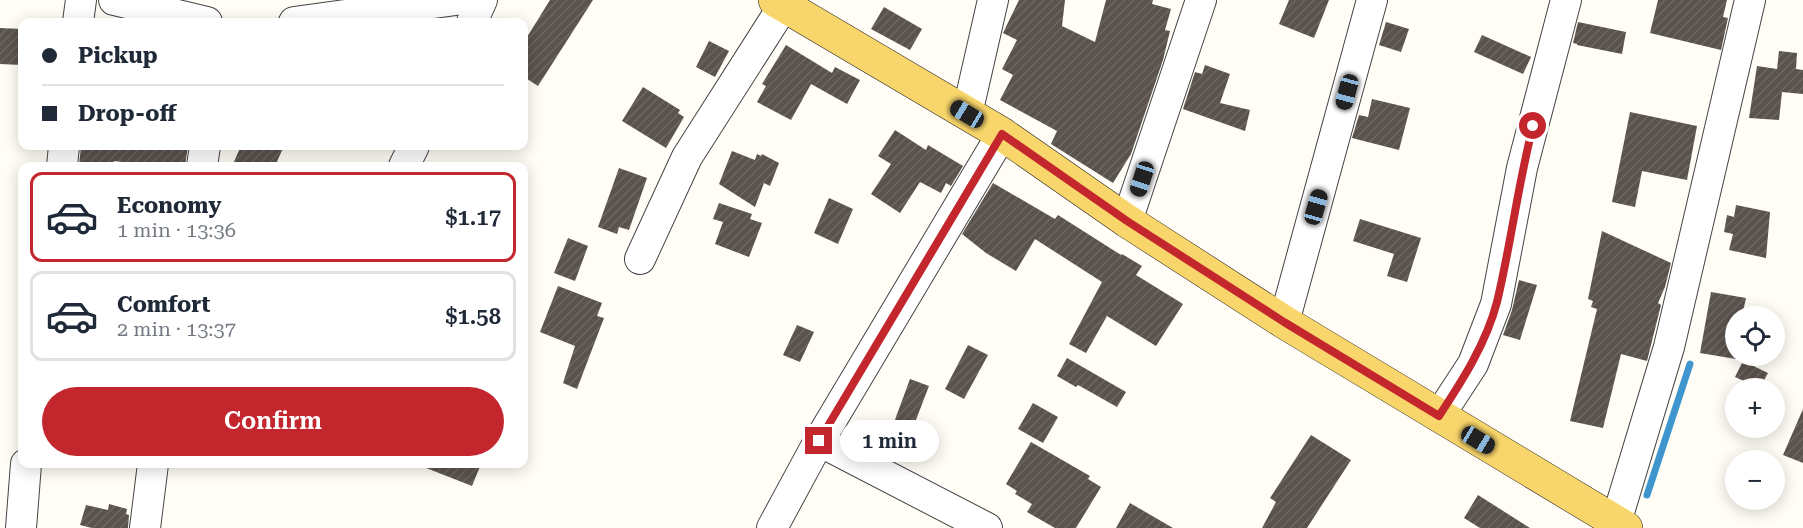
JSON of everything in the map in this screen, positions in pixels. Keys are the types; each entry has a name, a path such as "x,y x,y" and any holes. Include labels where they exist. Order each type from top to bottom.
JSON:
{"main road":[{"path":"780,3 1002,134 1127,221 1284,322 1621,525"}],"street":[{"path":"79,18 81,0"},
{"path":"114,0 190,18"},
{"path":"323,18 456,0"},
{"path":"474,18 482,0"},
{"path":"967,114 993,0"},
{"path":"1127,221 1201,0"},
{"path":"1284,322 1372,0"},
{"path":"1439,416 1473,364 1496,304 1522,168 1566,0"},
{"path":"1621,525 1669,347 1750,0"},
{"path":"640,259 687,158 780,3"},
{"path":"772,528 819,441 1002,134"},
{"path":"819,441 987,528"},
{"path":"21,528 26,468"},
{"path":"145,528 152,468"}],"building":[{"path":"550,0 593,0 538,86 528,80 528,36"},
{"path":"1019,0 1065,0 1062,26 1095,42 1106,0 1153,0 1152,4 1171,9 1165,30 1170,31 1163,60 1131,154 1113,183 1051,144 1057,131 1000,100 1013,75 1002,69 1017,40 1003,33"},
{"path":"1289,0 1329,0 1314,38 1279,24"},
{"path":"1658,0 1727,0 1723,17 1728,18 1721,50 1650,33"},
{"path":"884,7 922,29 910,50 871,29"},
{"path":"1386,22 1409,29 1401,52 1379,45"},
{"path":"1578,22 1626,32 1622,54 1573,43"},
{"path":"0,28 18,29 18,65 0,64"},
{"path":"1482,35 1531,57 1523,74 1474,52"},
{"path":"709,41 729,51 715,77 696,67"},
{"path":"786,45 832,73 835,67 860,80 847,104 811,84 791,120 757,102 766,86 762,84"},
{"path":"1779,51 1797,53 1796,69 1803,70 1803,94 1782,92 1779,120 1749,118 1757,66 1777,69"},
{"path":"1205,65 1230,74 1220,103 1250,110 1245,131 1183,109 1195,72 1202,74"},
{"path":"643,87 680,110 678,113 684,117 666,148 622,121"},
{"path":"1372,99 1410,108 1399,150 1352,138 1359,115 1368,117"},
{"path":"1630,112 1697,126 1687,180 1642,171 1635,207 1612,202"},
{"path":"895,130 926,150 928,145 963,166 951,186 946,183 941,193 920,182 900,213 871,194 891,164 878,156"},
{"path":"81,150 187,150 186,162 79,162"},
{"path":"239,150 282,150 277,162 234,162"},
{"path":"732,151 755,160 757,154 761,156 762,154 779,163 770,186 764,183 755,207 719,184"},
{"path":"619,168 647,178 629,230 619,227 617,234 598,227"},
{"path":"993,183 1055,219 1058,215 1142,266 1136,275 1183,304 1156,346 1107,316 1086,353 1069,344 1102,282 1035,239 1016,271 986,253 962,234"},
{"path":"829,198 853,209 838,244 814,233"},
{"path":"719,203 752,214 750,219 762,223 749,257 715,244 723,222 713,219"},
{"path":"1736,205 1770,212 1766,258 1729,250 1733,234 1724,232 1727,215 1734,217"},
{"path":"1360,219 1421,238 1407,282 1387,276 1394,254 1353,241"},
{"path":"1602,231 1671,263 1658,303 1661,305 1647,361 1621,354 1603,428 1570,421 1597,309 1591,307 1593,301 1588,299"},
{"path":"568,238 588,246 575,281 554,273"},
{"path":"1519,280 1537,285 1520,340 1503,335"},
{"path":"558,286 602,303 597,316 604,318 577,389 563,383 575,346 540,332"},
{"path":"1711,292 1746,298 1744,306 1725,306 1725,357 1700,353"},
{"path":"797,325 814,332 800,362 783,355"},
{"path":"968,345 988,355 964,399 945,389"},
{"path":"1067,358 1126,392 1117,407 1057,376"},
{"path":"1740,366 1753,366 1768,373 1765,378 1735,377"},
{"path":"910,379 929,386 904,451 886,444"},
{"path":"1033,403 1058,417 1043,443 1018,429"},
{"path":"1803,409 1803,463 1785,456 1785,450"},
{"path":"1311,435 1351,460 1307,528 1262,528 1276,502 1270,498"},
{"path":"1031,442 1090,476 1088,479 1101,487 1076,528 1055,528 1027,512 1032,504 1015,494 1017,491 1006,484"},
{"path":"426,468 479,468 472,486"},
{"path":"1478,495 1530,528 1480,528 1464,518"},
{"path":"1130,503 1173,528 1116,528"},
{"path":"109,504 127,509 128,528 92,528 80,525 86,505 108,510"}],"waterway":[{"path":"1647,495 1690,364"}],"route":[{"path":"819,441 1002,134 1127,221 1284,322 1439,416 1473,364 1496,304 1522,168 1533,126"}]}
